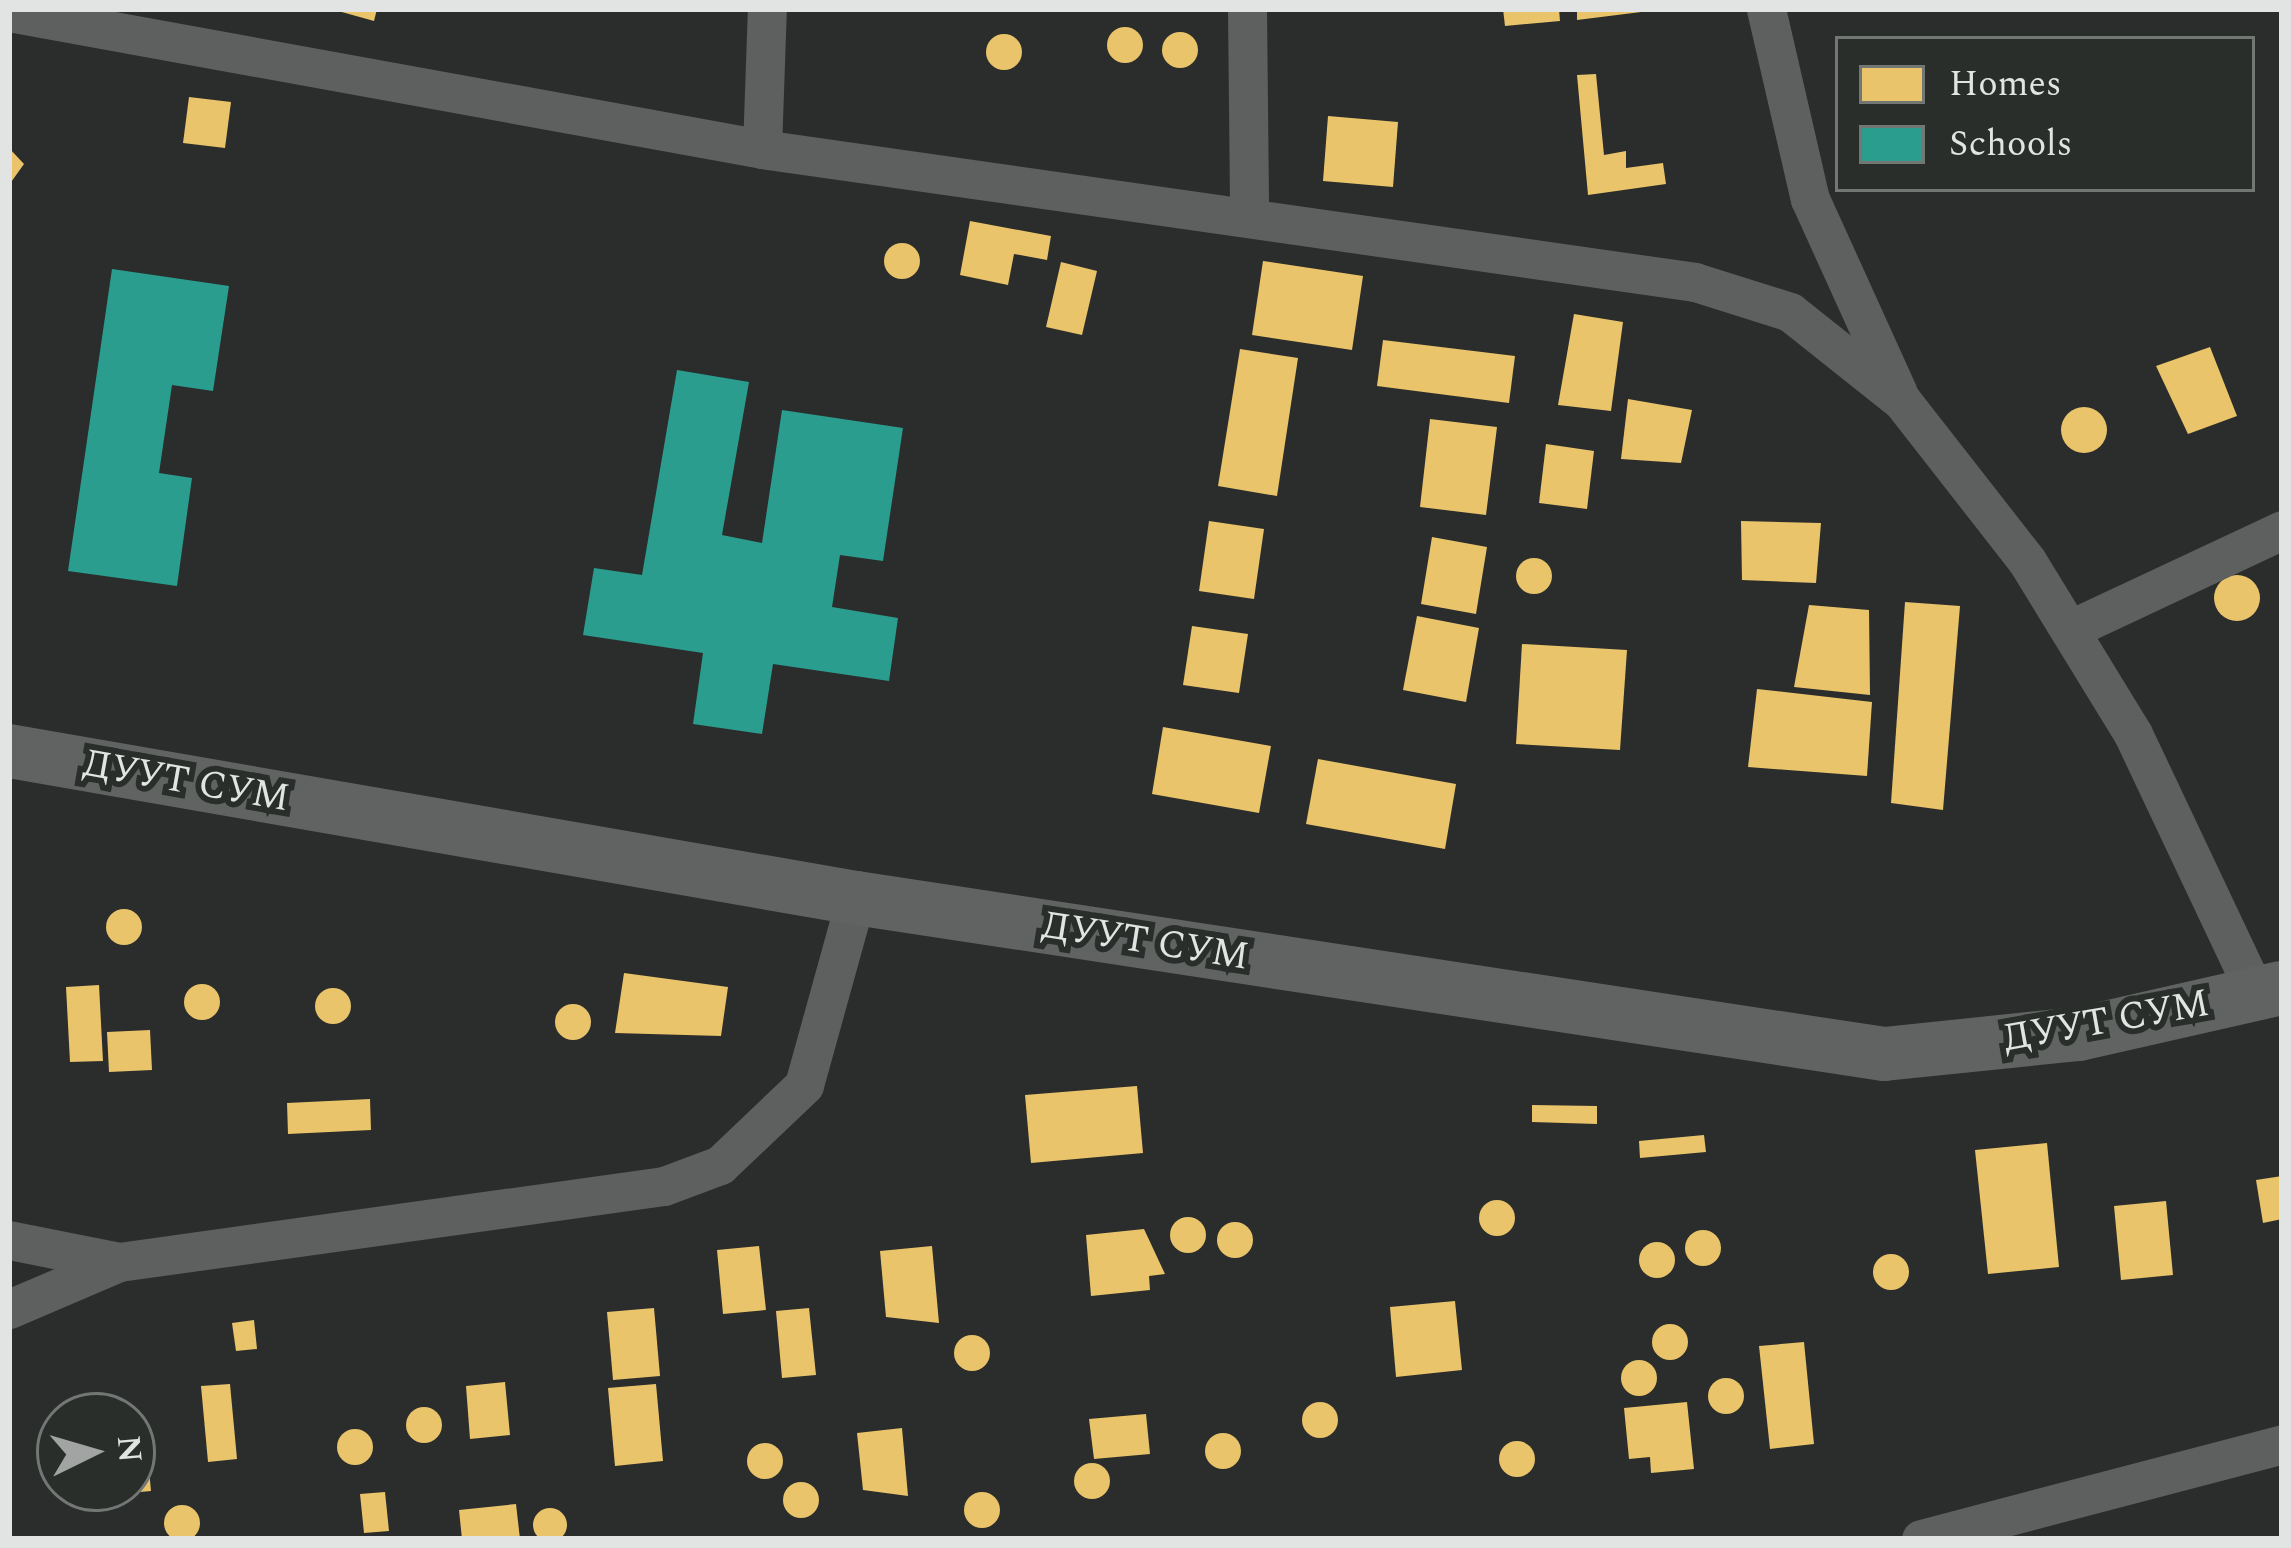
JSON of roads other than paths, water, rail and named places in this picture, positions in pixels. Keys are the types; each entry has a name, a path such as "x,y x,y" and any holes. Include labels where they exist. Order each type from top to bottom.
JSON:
{"main road":[{"name":"ДУУТ СУМ","path":"9,751 856,898 1884,1054 2079,1034 2269,991"}],"street":[{"path":"762,149 767,9"},
{"path":"1247,9 1249,216"},
{"path":"1766,9 1810,199 1902,401 2071,628 2269,991"},
{"path":"9,12 762,149 1696,282 1790,312 1902,401"},
{"path":"2071,628 2282,530"},
{"path":"9,1310 119,1262 664,1186 720,1165 804,1085 856,898"},
{"path":"9,1240 119,1262"},
{"path":"1921,1539 2282,1444"}]}
